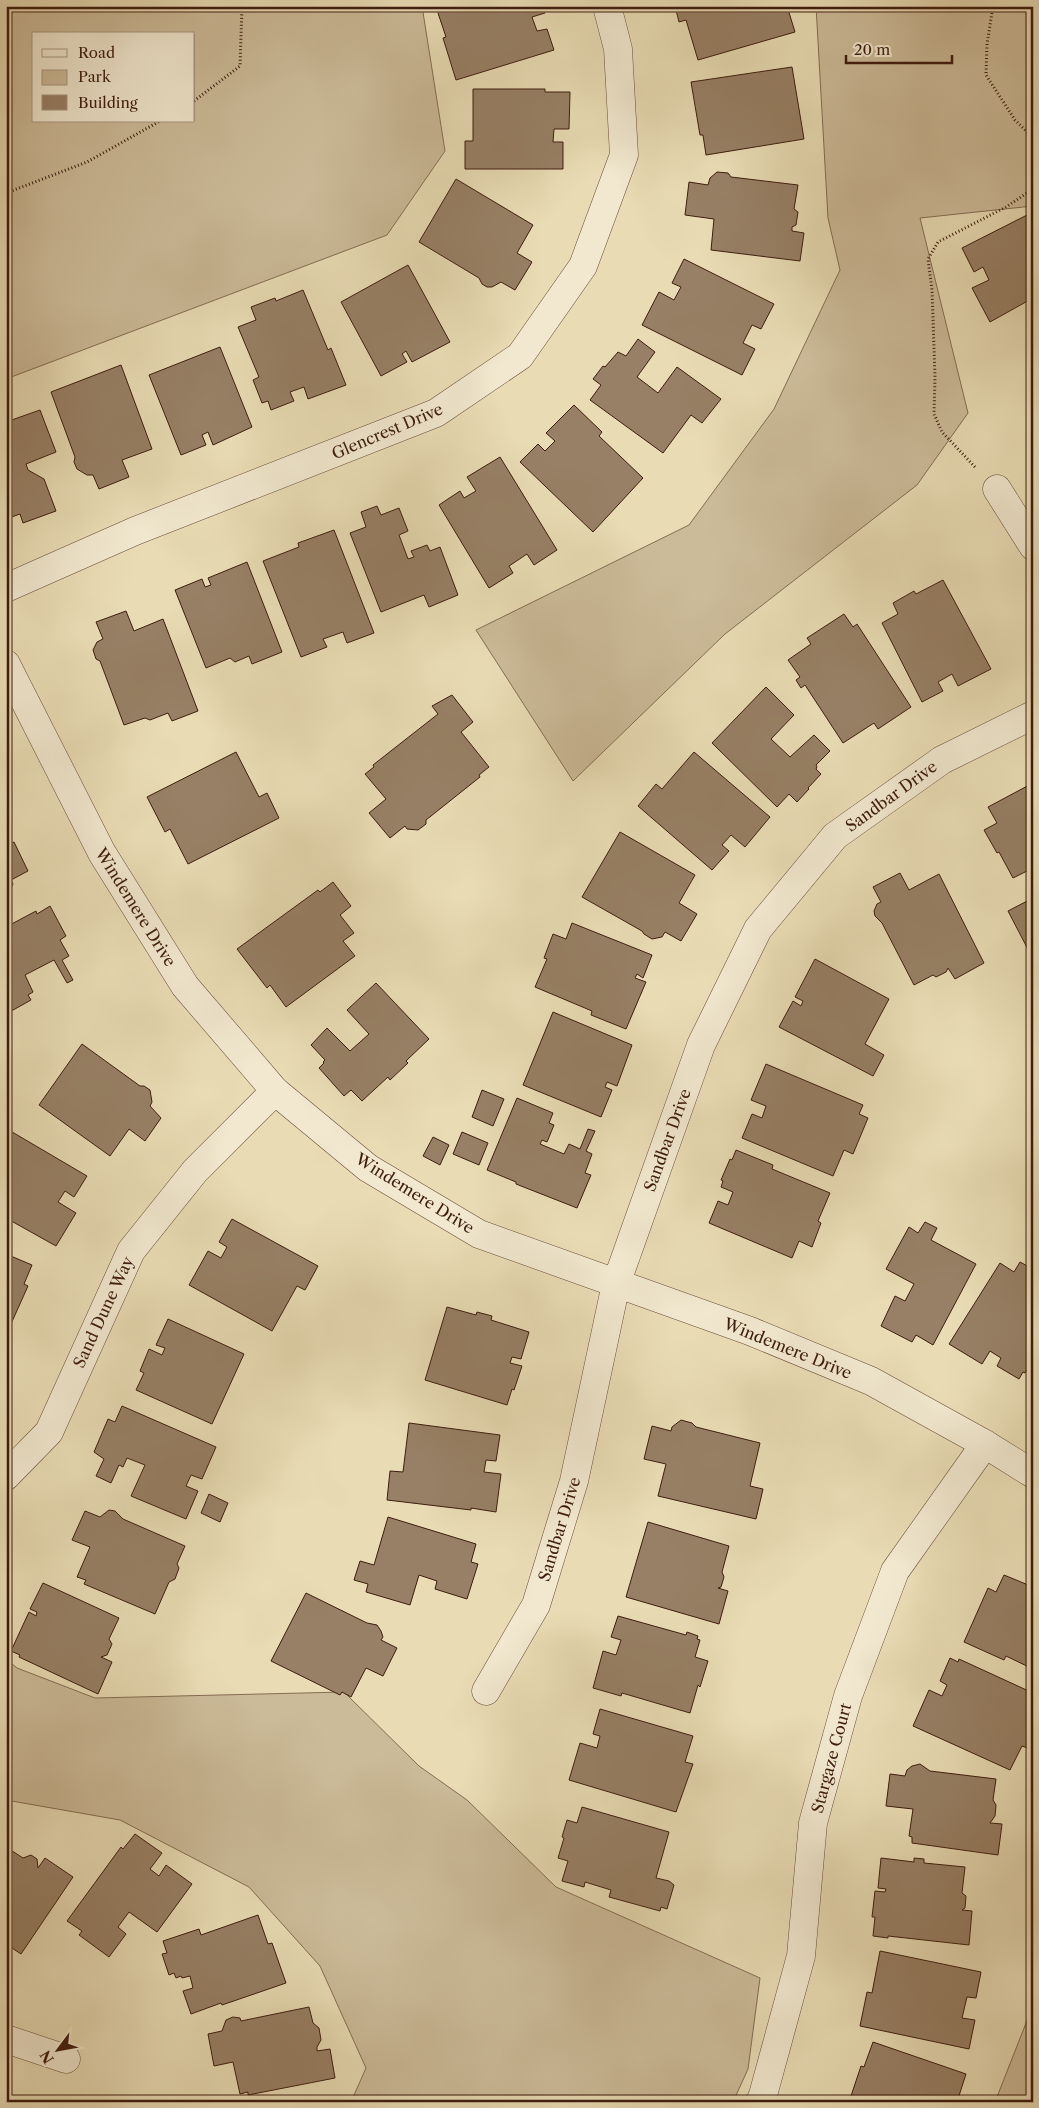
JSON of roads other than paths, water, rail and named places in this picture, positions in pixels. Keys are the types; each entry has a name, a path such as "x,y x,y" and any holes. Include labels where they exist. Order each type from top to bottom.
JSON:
{"street":[{"name":"Glencrest Drive","path":"6,588 135,531 436,414 520,356 583,266 624,155 618,49 607,6"},
{"path":"997,489 1033,546"},
{"name":"Windemere Drive","path":"6,664 102,853 185,986 275,1091 368,1168 479,1234 750,1331 871,1381 985,1444 1033,1474"},
{"name":"Sandbar Drive","path":"486,1691 536,1604 574,1481 616,1284 701,1045 758,929 835,836 942,760 1033,715"},
{"name":"Sand Dune Way","path":"6,1476 49,1432 131,1251 195,1170 275,1091"},
{"name":"Stargaze Court","path":"760,2102 801,1956 813,1823 848,1696 895,1571 985,1444"},
{"path":"6,2039 66,2059"}]}
